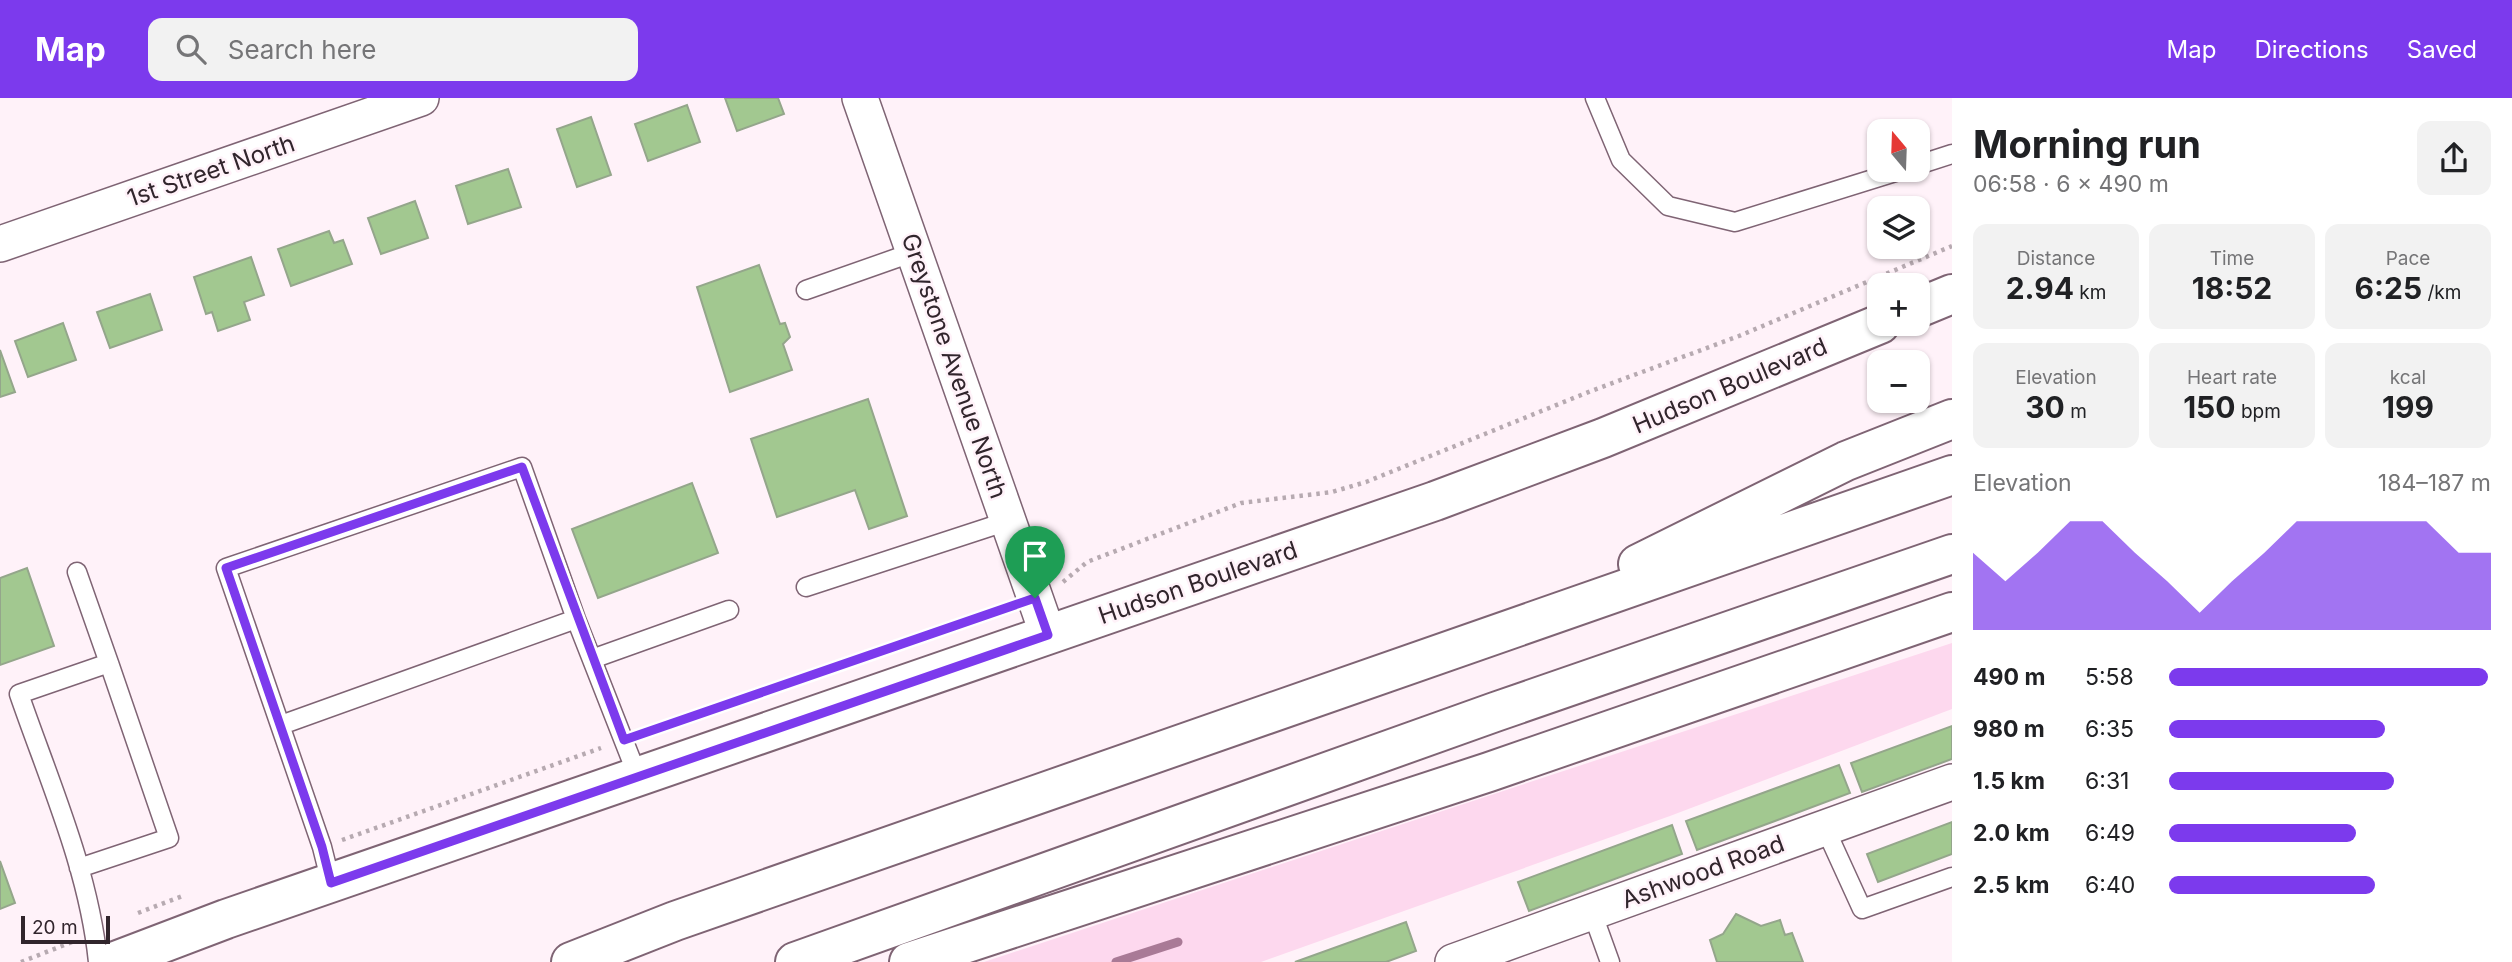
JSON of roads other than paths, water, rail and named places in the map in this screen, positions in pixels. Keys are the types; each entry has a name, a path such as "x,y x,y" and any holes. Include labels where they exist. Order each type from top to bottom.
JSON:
{"main road":[{"path":"1930,302 1952,294"},
{"name":"Hudson Boulevard","path":"104,947 326,865 638,777 1423,505 1603,439 1867,329"},
{"path":"1486,640 1846,461 1952,419"},
{"path":"571,962 675,921 1486,640 1952,475"},
{"path":"795,962 1495,712 1952,554"},
{"path":"909,962 1489,772 1952,612"}],"street":[{"name":"1st Street North","path":"0,244 363,108 421,98"},
{"name":"Greystone Avenue North","path":"860,98 1048,635"},
{"name":"Ashwood Road","path":"1453,962 1952,782"}],"lane":[{"path":"1595,98 1621,160 1668,206 1735,222 1867,181"},
{"path":"1930,161 1952,154"},
{"path":"806,290 914,251"},
{"path":"326,865 226,568 522,467 576,619 638,777"},
{"path":"806,587 1008,521"},
{"path":"77,572 169,838 79,868"},
{"path":"592,659 729,610"},
{"path":"281,725 576,619"},
{"path":"98,962 104,947 19,694 109,663"},
{"path":"1825,828 1862,909 1952,877"},
{"path":"1592,912 1610,962"}],"waterway":[{"path":"1116,962 1178,942"}]}
